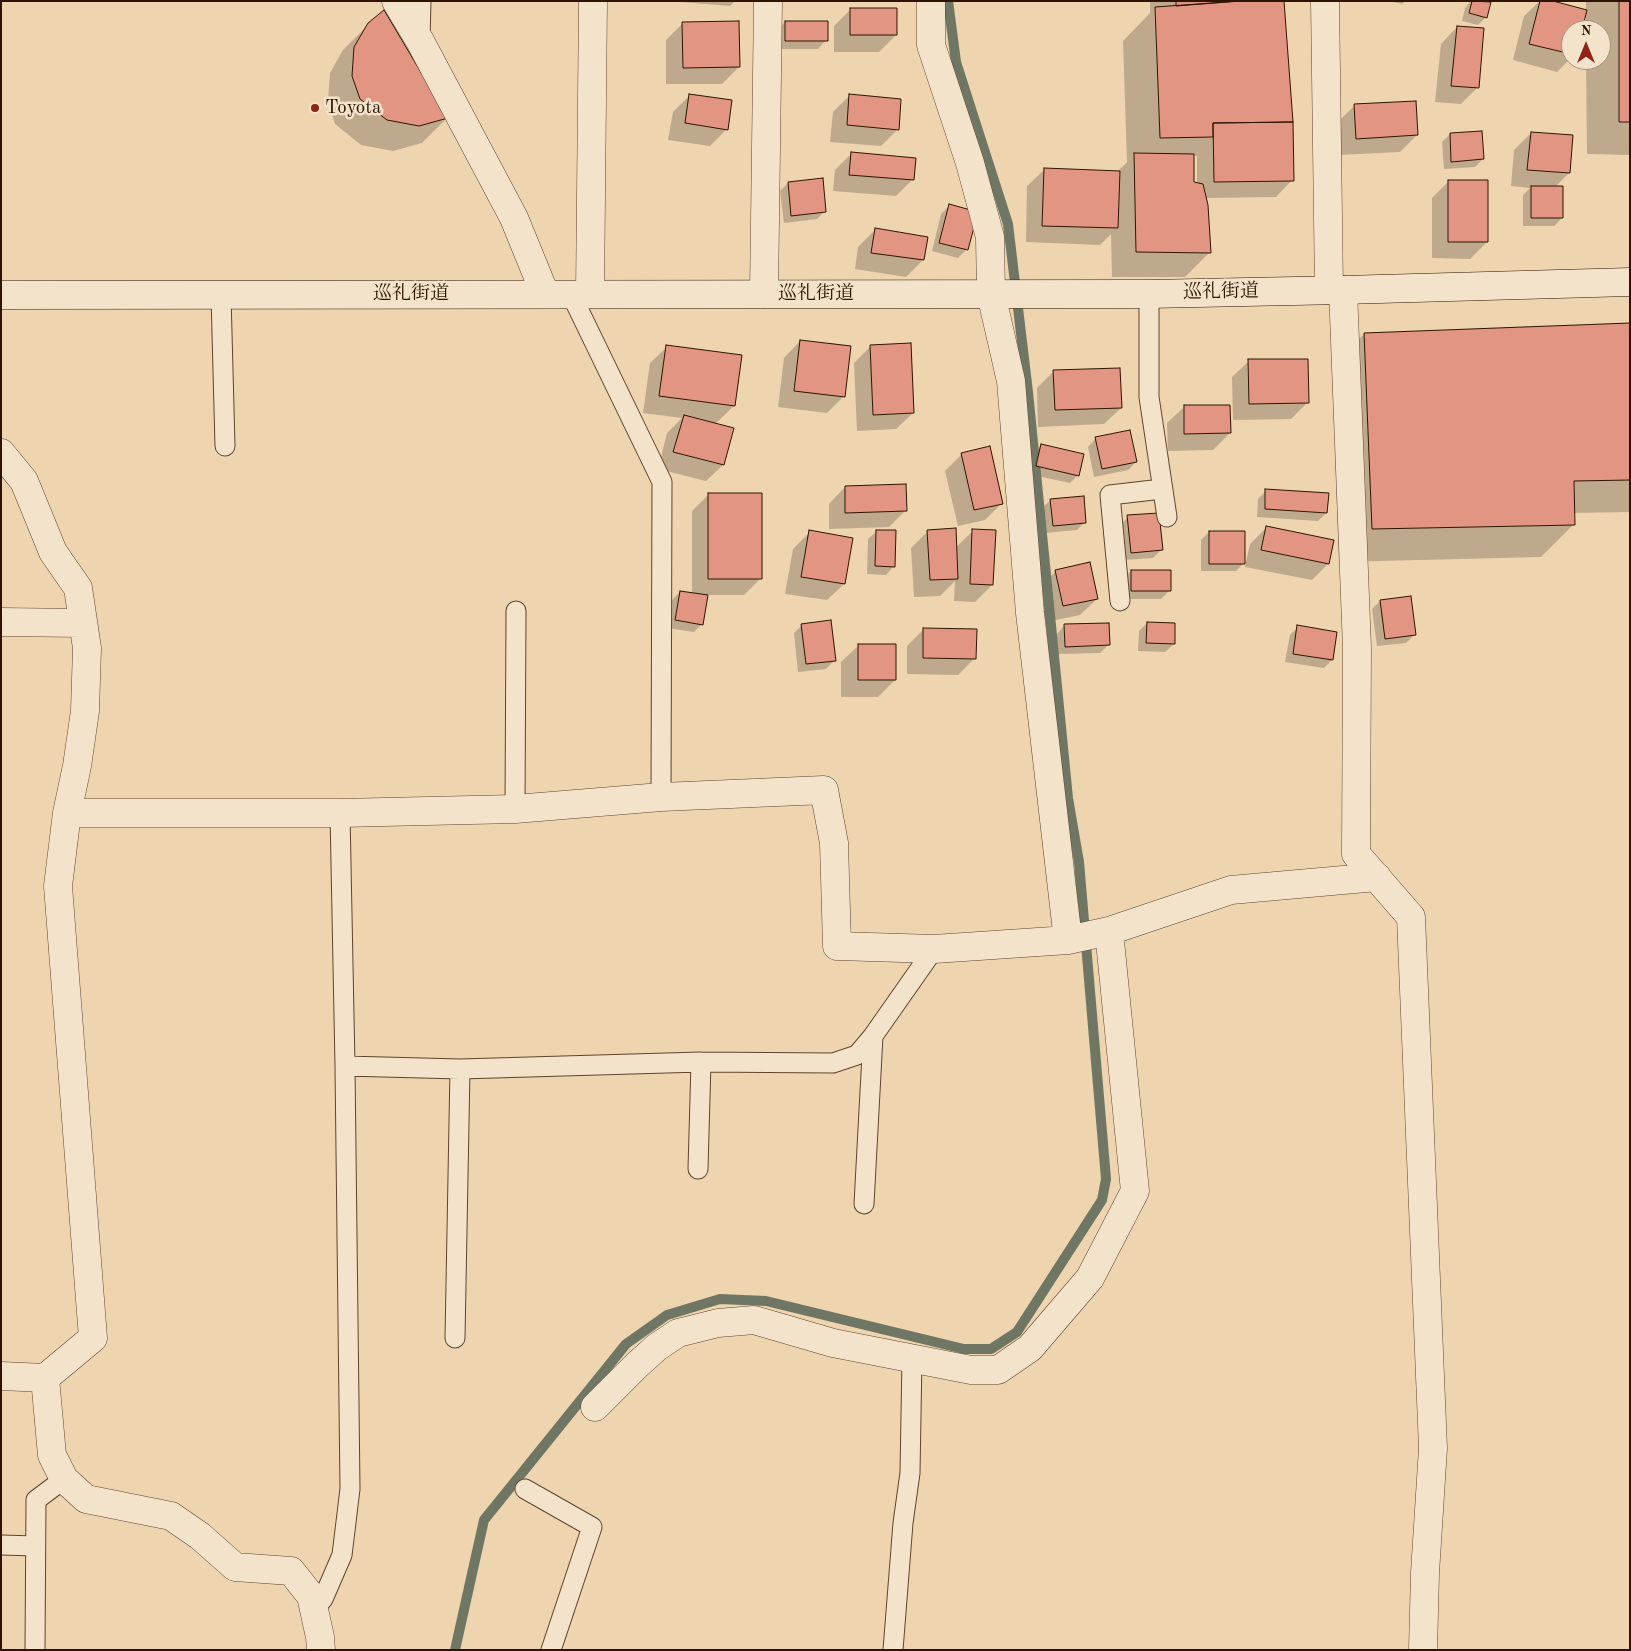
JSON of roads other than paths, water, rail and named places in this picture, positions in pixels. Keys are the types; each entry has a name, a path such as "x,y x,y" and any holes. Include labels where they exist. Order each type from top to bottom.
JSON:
{"street":[{"path":"396,1 420,41 514,218 569,294"},
{"path":"569,294 593,1"},
{"path":"764,294 768,1"},
{"path":"931,1 931,45 970,163 990,237 991,294 1011,381 1030,613 1068,940"},
{"path":"1325,1 1336,290 1357,648 1356,854 1411,917 1433,1448 1425,1573 1423,1650"},
{"name":"巡礼街道","path":"1,295 1149,294 1630,282"},
{"path":"1,453 24,480 53,552 78,588 87,648 85,711 77,766 67,813 58,886 94,1338 45,1378 1,1376"},
{"path":"1,622 83,623"},
{"path":"67,813 340,813 515,809 661,796 824,790 834,843 837,946 934,949 1068,940 1109,931 1231,890 1377,877"},
{"path":"595,1407 657,1347 678,1333 718,1322 754,1320 833,1343 971,1370 998,1370 1030,1348 1090,1278 1135,1191 1109,931"},
{"path":"45,1378 52,1455 64,1479 86,1499 171,1516 200,1536 235,1567 291,1571 311,1596 321,1650"}],"lane":[{"path":"420,41 421,1"},
{"path":"569,294 662,482 661,796"},
{"path":"1149,294 1150,397 1167,517"},
{"path":"220,295 225,446"},
{"path":"1120,601 1110,495 1162,490"},
{"path":"515,809 516,611"},
{"path":"314,1608 323,1599 342,1555 350,1489 340,813"},
{"path":"345,1066 460,1069 701,1062 833,1063 857,1055 873,1036 934,949"},
{"path":"864,1204 873,1036"},
{"path":"698,1169 701,1062"},
{"path":"455,1338 460,1069"},
{"path":"893,1650 903,1523 910,1473 912,1358"},
{"path":"35,1650 36,1500 64,1479"},
{"path":"525,1489 592,1527 551,1650"},
{"path":"1,1545 35,1546"}],"waterway":[{"path":"455,1650 484,1520 626,1344 667,1315 720,1299 766,1301 964,1349 991,1349 1017,1332 1102,1200 1106,1179 1079,862 1068,798 1028,392 1008,224 956,62 948,1"}],"place":[{"name":"Toyota","path":"315,108"}]}
